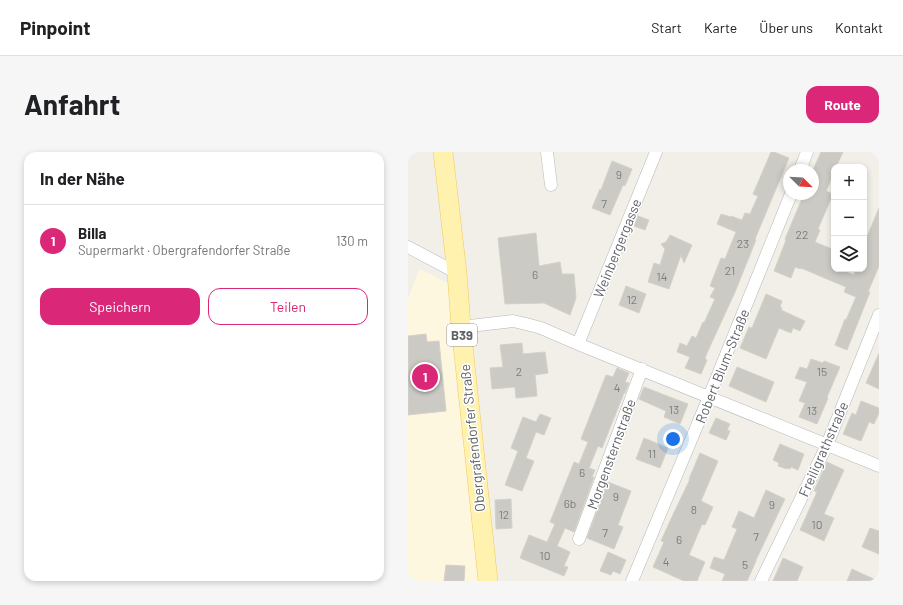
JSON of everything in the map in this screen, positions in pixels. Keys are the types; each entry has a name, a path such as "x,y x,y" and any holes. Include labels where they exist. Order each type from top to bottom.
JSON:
{"main road":[{"name":"Obergrafendorfer Straße","path":"443,152 457,273 461,327 488,581"}],"street":[{"path":"547,152 551,185"},
{"name":"Weinbergergasse","path":"578,344 656,152"},
{"path":"802,164 807,152"},
{"name":"Robert Blum-Straße","path":"632,581 709,397 788,200"},
{"path":"408,247 457,273"},
{"name":"Freiligrathstraße","path":"761,581 827,445 879,315"},
{"path":"461,327 513,321 542,328 879,466"},
{"name":"Morgensternstraße","path":"580,539 642,369"}],"shaded area":[{"path":"419,269 448,283 481,581 408,581 408,299"}],"building":[{"path":"771,152 789,158 786,164 783,164 783,172 735,292 707,353 705,359 707,360 701,374 685,368 690,357 677,352 680,343 687,346 692,336 696,338 715,299 710,297 715,288 710,286 721,258 725,259 736,232 717,224 721,214 742,220 745,213 750,214 758,196 753,194"},
{"path":"821,152 843,152 837,164 831,164 831,180 826,191 831,193 831,199 818,229 820,230 815,242 831,249 831,272 846,272 854,275 855,272 867,272 867,237 879,208 879,266 847,350 835,345 845,319 846,320 856,297 844,292 846,287 801,268 795,267 791,278 774,271 786,240 785,239 801,200 819,200 819,164 816,164"},
{"path":"612,161 632,169 625,186 623,185 610,215 592,208 600,189 601,190"},
{"path":"638,216 649,220 645,230 634,226"},
{"path":"536,233 539,266 560,262 562,274 574,274 576,298 570,315 544,303 505,304 498,238"},
{"path":"670,235 692,245 684,263 681,255 669,289 648,282 654,263 660,265 665,249 661,244 666,242"},
{"path":"626,286 646,294 639,313 619,305"},
{"path":"766,294 782,301 780,307 782,308 781,310 805,321 800,331 793,328 791,333 779,328 766,359 740,348 749,327 752,328"},
{"path":"426,334 427,342 439,341 446,411 408,415 408,336"},
{"path":"522,343 523,354 545,352 548,373 535,375 537,396 516,398 515,387 492,389 490,368 503,367 500,345"},
{"path":"879,353 879,389 866,383"},
{"path":"811,359 823,363 824,361 840,367 817,424 799,417 805,403 799,401 807,382 795,378 800,367 807,369"},
{"path":"737,367 774,382 766,402 729,386"},
{"path":"617,368 629,373 625,382 629,383 602,448 598,446 589,468 595,470 592,477 594,477 574,532 565,528 557,546 570,552 564,566 568,567 564,576 520,558 529,535 547,542 555,524 550,522 574,462 579,464 588,442 581,439 606,375 613,377"},
{"path":"644,387 688,404 680,424 664,417 666,411 639,399"},
{"path":"861,401 879,408 879,413 874,424 869,422 861,441 843,434 852,413 856,415"},
{"path":"540,414 551,418 544,435 536,432 526,458 534,461 522,491 505,485 518,451 511,448 523,417 536,422"},
{"path":"716,418 730,424 727,430 730,431 726,440 709,433"},
{"path":"644,438 668,448 660,468 636,459"},
{"path":"780,444 804,454 798,470 791,467 790,469 787,469 778,466 779,463 773,460"},
{"path":"700,453 718,461 701,501 713,507 705,525 702,524 689,555 705,562 697,581 684,581 653,567 664,542 661,541 690,479"},
{"path":"827,462 844,470 824,514 834,518 824,541 800,530 817,492 814,491"},
{"path":"608,482 631,491 618,525 623,527 614,549 587,538"},
{"path":"766,490 785,499 747,581 722,581 725,574 710,568 714,557 724,560 737,529 732,527 739,511 754,518"},
{"path":"511,499 512,528 496,529 495,500"},
{"path":"870,528 879,531 879,554 862,547"},
{"path":"608,552 626,560 620,574 613,571 611,575 600,571"},
{"path":"783,558 803,567 797,581 773,581"},
{"path":"446,565 465,566 464,581 444,581"},
{"path":"852,569 878,581 847,581"}],"place":[{"name":"Billa","path":"425,377"}]}
